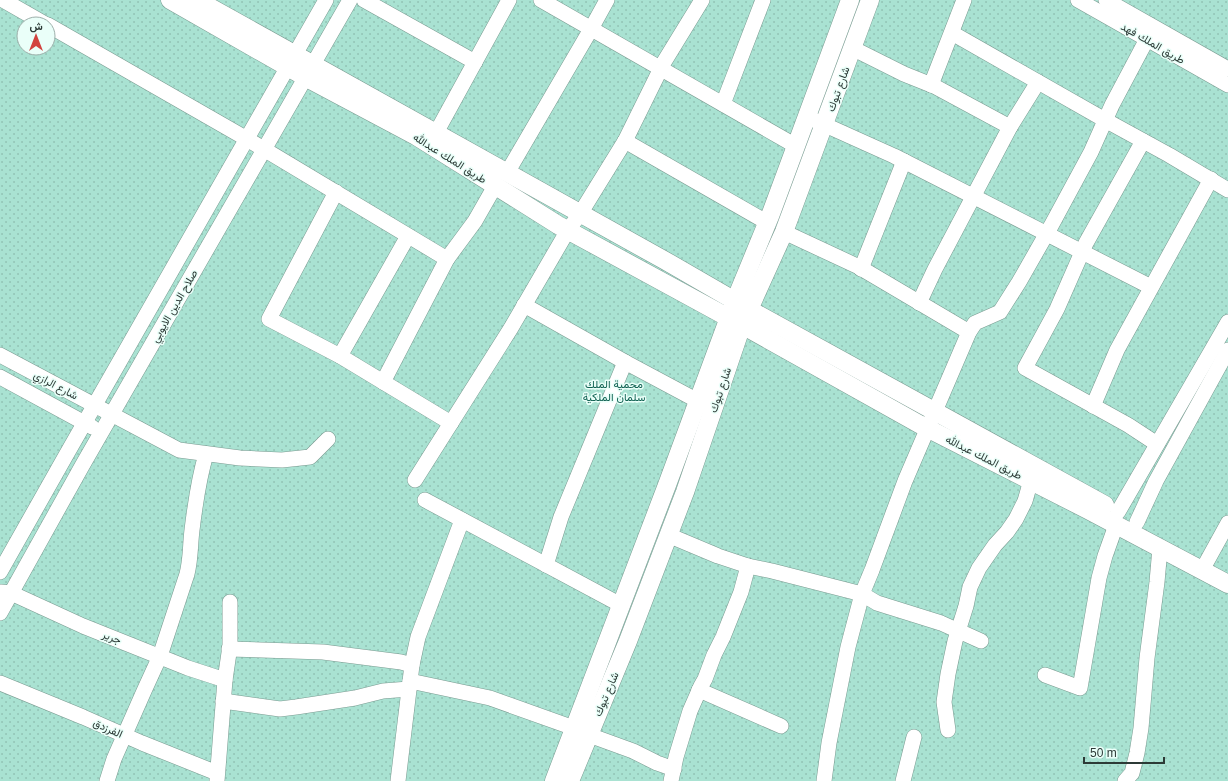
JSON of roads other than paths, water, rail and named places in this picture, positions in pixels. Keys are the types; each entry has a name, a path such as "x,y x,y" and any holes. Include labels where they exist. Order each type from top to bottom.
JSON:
{"main road":[{"name":"طريق الملك عبدالله","path":"170,0 291,61 416,136 501,179 580,214 927,428 1031,480 1117,518 1137,522 1206,563 1228,574"},
{"name":"شارع تبوك","path":"554,781 628,641 685,492 768,222 850,0"},
{"name":"شارع تبوك","path":"570,781 581,731 621,605 698,401 739,313 784,232 825,125 870,0"},
{"name":"طريق الملك عبدالله","path":"202,1 291,61"},
{"name":"طريق الملك عبدالله","path":"309,71 436,133 501,179 568,230 935,411 1117,518 1160,548 1228,584"}],"street":[{"path":"3,0 31,16"},
{"name":"صلاح الدين الايوبي","path":"0,572 326,0"},
{"name":"صلاح الدين الايوبي","path":"0,613 6,593 103,432 350,0"},
{"path":"364,0 475,62"},
{"path":"436,133 509,0"},
{"path":"541,0 796,146"},
{"path":"383,382 448,259 501,179 607,0"},
{"path":"415,480 524,305 568,230 580,214 625,141 661,68 702,0"},
{"path":"724,104 762,0"},
{"path":"931,85 964,0"},
{"name":"طريق الملك فهد","path":"1078,0 1228,85"},
{"name":"طريق الملك فهد","path":"1106,0 1228,69"},
{"path":"56,31 247,139 448,259"},
{"path":"952,33 1228,190"},
{"path":"824,781 829,743 848,647 862,594 927,428 969,332 975,323 1000,312 1047,234 1091,152 1105,120 1147,39"},
{"path":"852,48 904,74 931,85 1010,127"},
{"path":"919,303 935,269 1010,127 1038,82"},
{"path":"807,117 904,161 1151,287"},
{"path":"625,141 768,222"},
{"path":"1144,141 1086,243 1057,309 1025,368 1128,425 1157,444"},
{"path":"861,269 904,161"},
{"path":"1093,406 1117,350 1211,180"},
{"path":"336,192 269,319 340,356 451,423"},
{"path":"784,232 861,269 969,332"},
{"path":"340,356 408,236"},
{"path":"524,305 698,401"},
{"path":"1045,675 1080,688 1099,578 1117,518 1157,444 1228,322"},
{"name":"شارع الرازي","path":"0,355 179,450 240,458 282,460 310,457 328,439"},
{"path":"1137,522 1156,481 1227,355"},
{"path":"546,565 561,517 625,362"},
{"name":"شارع الرازي","path":"0,376 103,432"},
{"path":"107,781 124,735 160,656 191,560 192,532 196,502 206,454"},
{"path":"948,730 944,702 954,641 966,606 970,588 978,568 1016,519 1025,501 1031,480"},
{"path":"425,500 621,605"},
{"path":"398,781 412,665 418,637 462,520"},
{"path":"1206,563 1228,523"},
{"path":"668,535 718,556 748,566 862,594 877,603 941,623 980,640"},
{"path":"1125,781 1132,773 1141,728 1146,658 1157,582 1160,548"},
{"path":"223,701 280,708 296,707 348,699 410,685 490,698 633,751 657,764 672,775 690,711 741,592 748,566"},
{"name":"جرير","path":"6,593 188,668 225,680"},
{"path":"217,777 229,649 230,602"},
{"path":"229,649 323,652 401,662 412,665"},
{"name":"الفرزدق","path":"0,683 83,717 217,777"},
{"path":"699,690 781,726"},
{"path":"903,781 914,737"}],"park label":[{"name":"محمية الملك سلمان الملكية","path":"614,390"}]}
